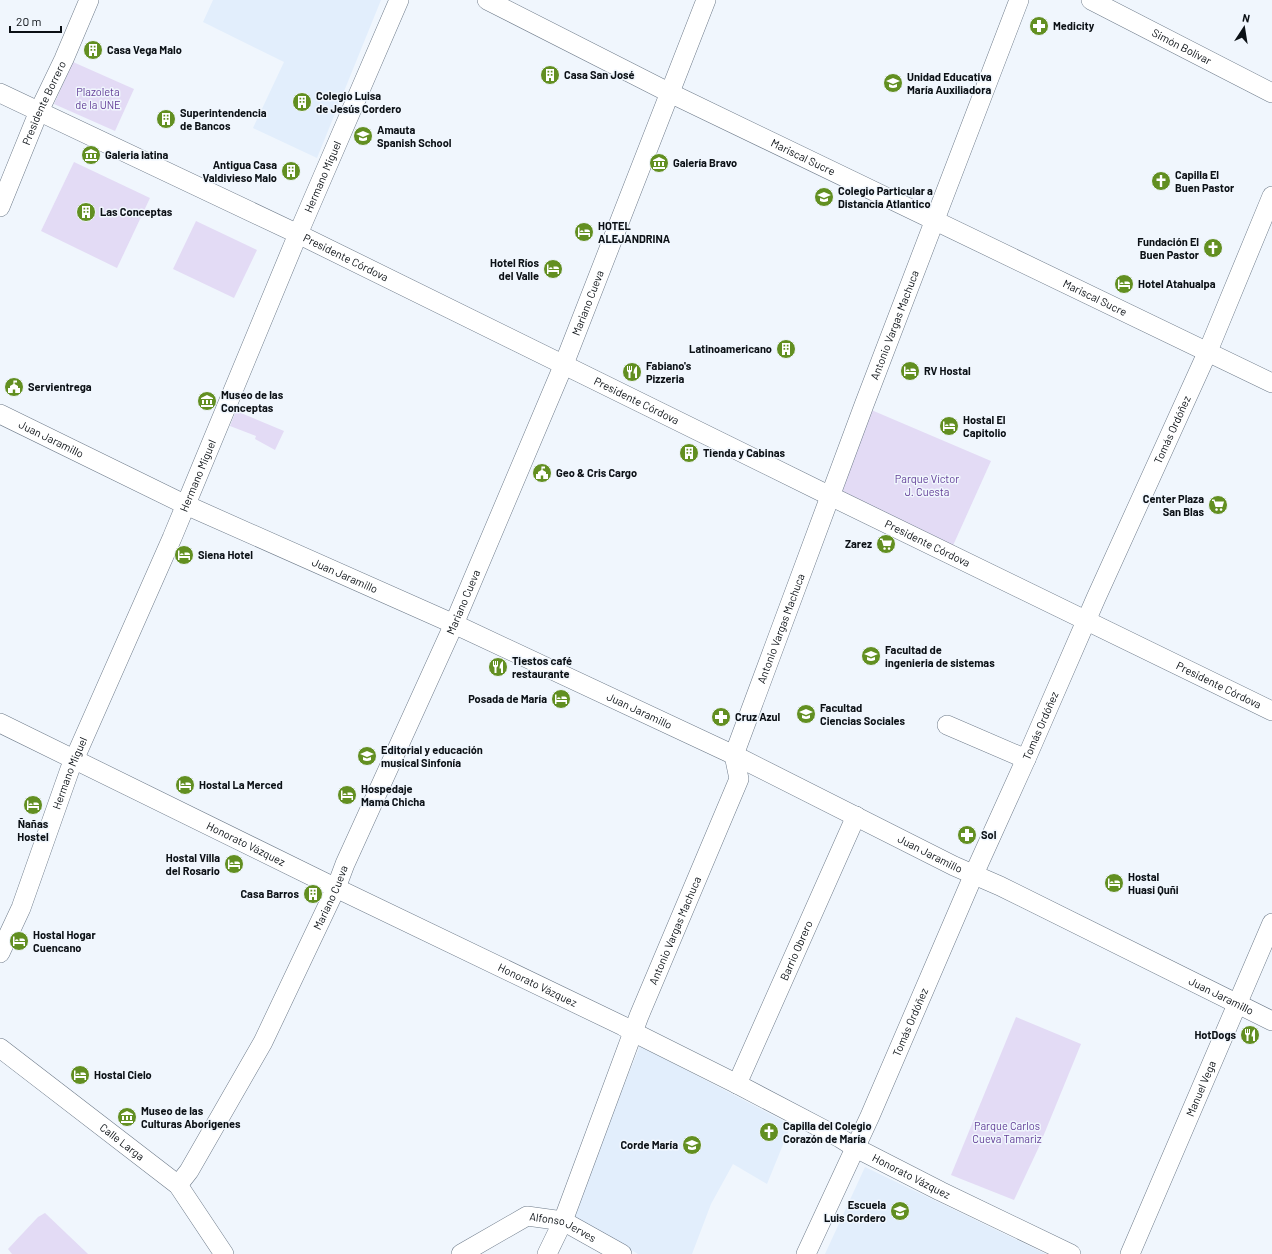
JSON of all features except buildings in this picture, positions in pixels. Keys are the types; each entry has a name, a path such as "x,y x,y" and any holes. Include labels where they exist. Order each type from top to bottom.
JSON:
{"street":[{"name":"Presidente Borrero","path":"0,207 39,111 64,59 89,0"},
{"name":"Hermano Miguel","path":"0,953 20,908 70,768 186,505 298,234 399,0"},
{"name":"Mariscal Sucre","path":"487,0 670,93 1272,383"},
{"name":"Mariano Cueva","path":"178,1185 189,1171 263,1042 336,888 345,864 454,624 564,364 706,0"},
{"name":"Antonio Vargas Machuca","path":"547,1254 563,1221 633,1032 739,779 734,755 864,405 1019,0"},
{"name":"Simón Bolívar","path":"1091,0 1272,93"},
{"name":"Presidente Córdova","path":"0,94 298,234 1272,711"},
{"name":"Tomás Ordóñez","path":"806,1254 856,1148 974,874 1268,220 1272,196"},
{"name":"Juan Jaramillo","path":"0,414 186,505 454,624 734,755 954,866 1000,886 1272,1021"},
{"name":"Honorato Vázquez","path":"0,723 336,888 623,1026 940,1191 1071,1254"},
{"path":"948,725 1026,759"},
{"name":"Barrio Obrero","path":"737,1084 856,816"},
{"name":"Manuel Vega","path":"1130,1254 1237,1004 1270,932"},
{"name":"Calle Larga","path":"0,1048 178,1185 224,1254"},
{"name":"Alfonso Jerves","path":"462,1254 527,1216 563,1221 622,1254"}],"shaded area":[{"path":"213,0 381,0 317,158 253,128 284,62 203,22"},
{"name":"Corde María","path":"640,1046 791,1125 767,1184 733,1164 711,1204 692,1254 638,1254 571,1215"},
{"name":"Escuela Luis Cordero","path":"865,1167 1046,1254 825,1254"}],"green space":[{"name":"Plazoleta de la UNE","path":"73,62 134,89 115,131 54,104"},
{"path":"74,162 150,198 117,268 41,231"},
{"path":"196,221 257,250 234,298 173,269"},
{"name":"Parque Víctor J. Cuesta","path":"869,409 991,461 951,550 836,495"},
{"path":"236,411 284,431 275,450 255,439 256,436 230,426"},
{"name":"Parque Carlos Cueva Tamariz","path":"1016,1017 1081,1044 1038,1149 1014,1200 951,1175"},
{"path":"45,1213 88,1254 12,1254 8,1249 38,1217"}],"place":[{"name":"Medicity","path":"1039,26"},
{"name":"Casa Vega Malo","path":"93,50"},
{"name":"Casa San José","path":"550,75"},
{"name":"Unidad Educativa María Auxiliadora","path":"893,83"},
{"name":"Colegio Luisa de Jesús Cordero","path":"302,102"},
{"name":"Superintendencia de Bancos","path":"166,119"},
{"name":"Amauta Spanish School","path":"363,136"},
{"name":"Galeria latina","path":"91,155"},
{"name":"Galería Bravo","path":"659,163"},
{"name":"Antigua Casa Valdivieso Malo","path":"291,171"},
{"name":"Capilla El Buen Pastor","path":"1161,181"},
{"name":"Colegio Particular a Distancia Atlantico","path":"824,197"},
{"name":"Las Conceptas","path":"86,212"},
{"name":"HOTEL ALEJANDRINA","path":"584,232"},
{"name":"Fundación El Buen Pastor","path":"1213,248"},
{"name":"Hotel Ríos del Valle","path":"553,269"},
{"name":"Hotel Atahualpa","path":"1124,284"},
{"name":"Latinoamericano","path":"786,349"},
{"name":"RV Hostal","path":"910,371"},
{"name":"Fabiano's Pizzeria","path":"632,372"},
{"name":"Servientrega","path":"14,387"},
{"name":"Museo de las Conceptas","path":"207,401"},
{"name":"Hostal El Capitolio","path":"949,426"},
{"name":"Tienda y Cabinas","path":"689,453"},
{"name":"Geo & Cris Cargo","path":"542,473"},
{"name":"Center Plaza San Blas","path":"1218,505"},
{"name":"Zarez","path":"886,544"},
{"name":"Siena Hotel","path":"184,555"},
{"name":"Facultad de ingenieria de sistemas","path":"871,656"},
{"name":"Tiestos café restaurante","path":"498,667"},
{"name":"Posada de María","path":"561,699"},
{"name":"Facultad Ciencias Sociales","path":"806,714"},
{"name":"Cruz Azul","path":"721,717"},
{"name":"Editorial y educación musical Sinfonía","path":"367,756"},
{"name":"Hostal La Merced","path":"185,785"},
{"name":"Hospedaje Mama Chicha","path":"347,795"},
{"name":"Ñañas Hostel","path":"33,805"},
{"name":"Sol","path":"967,835"},
{"name":"Hostal Villa del Rosario","path":"234,864"},
{"name":"Hostal Huasi Quñi","path":"1114,883"},
{"name":"Casa Barros","path":"313,894"},
{"name":"Hostal Hogar Cuencano","path":"19,941"},
{"name":"HotDogs","path":"1250,1035"},
{"name":"Hostal Cielo","path":"80,1075"},
{"name":"Museo de las Culturas Aborigenes","path":"127,1117"},
{"name":"Capilla del Colegio Corazón de María","path":"769,1132"},
{"name":"Corde María","path":"692,1145"},
{"name":"Escuela Luis Cordero","path":"900,1211"}]}
